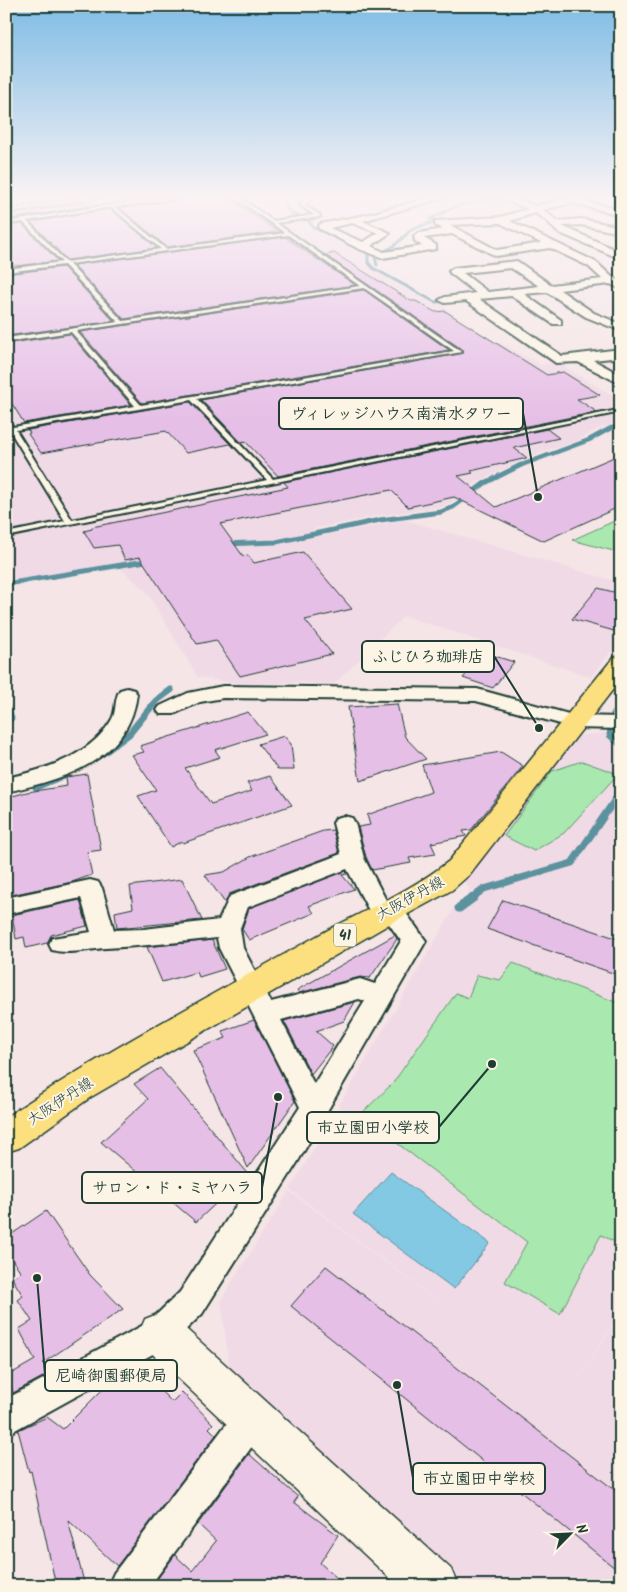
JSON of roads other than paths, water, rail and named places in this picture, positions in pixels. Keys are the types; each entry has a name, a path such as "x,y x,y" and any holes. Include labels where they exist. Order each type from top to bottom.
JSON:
{"main road":[{"name":"大阪伊丹線","path":"6,1136 79,1087 257,1001 386,911 441,883 459,868 621,662"}],"street":[{"path":"454,271 487,296"},
{"path":"523,271 578,307 621,328"},
{"path":"600,271 611,282"},
{"path":"445,300 470,299 611,282"},
{"path":"516,294 557,322"},
{"path":"470,299 560,360 621,353"},
{"path":"543,312 578,307"},
{"path":"601,319 621,316"},
{"path":"581,358 621,380"},
{"path":"167,710 195,697 223,692 448,694 477,695 575,722 621,723"},
{"path":"6,785 47,776 95,750 111,736 124,715 127,694"},
{"path":"6,1418 160,1333 191,1303 382,997 414,941 386,911 353,858 344,823"},
{"path":"316,1104 307,1097 257,1001 231,948 228,928 238,902 353,858"},
{"path":"11,905 90,888 105,939"},
{"path":"61,944 105,939 144,938 228,928"},
{"path":"257,1001 360,989 382,997"},
{"path":"160,1333 434,1586"},
{"path":"127,1586 252,1418"}],"lane":[{"path":"73,271 122,323"},
{"path":"9,429 459,352 341,271"},
{"path":"6,340 363,287"},
{"path":"72,330 139,407"},
{"path":"193,398 272,482"},
{"path":"6,534 613,413"},
{"path":"6,420 9,429 69,521"}],"water":[{"path":"391,1172 490,1243 454,1289 353,1214"}],"waterway":[{"path":"379,271 435,302 452,301"},
{"path":"519,466 589,440 611,428 621,427"},
{"path":"225,544 276,542 380,520 441,512 453,507 485,483 519,466"},
{"path":"6,584 152,560"},
{"path":"102,754 129,734 156,701 171,690"},
{"path":"6,705 11,718 6,722"},
{"path":"621,713 614,714 610,735 621,745"},
{"path":"36,787 64,775"},
{"path":"472,898 484,889 572,863 621,791"},
{"path":"459,908 474,897"}],"place":[{"name":"ヴィレッジハウス南清水タワー","path":"538,497"},
{"name":"ふじひろ珈琲店","path":"539,728"},
{"name":"市立園田小学校","path":"492,1064"},
{"name":"サロン・ド・ミヤハラ","path":"278,1097"},
{"name":"尼崎御園郵便局","path":"37,1278"},
{"name":"市立園田中学校","path":"397,1385"}]}
